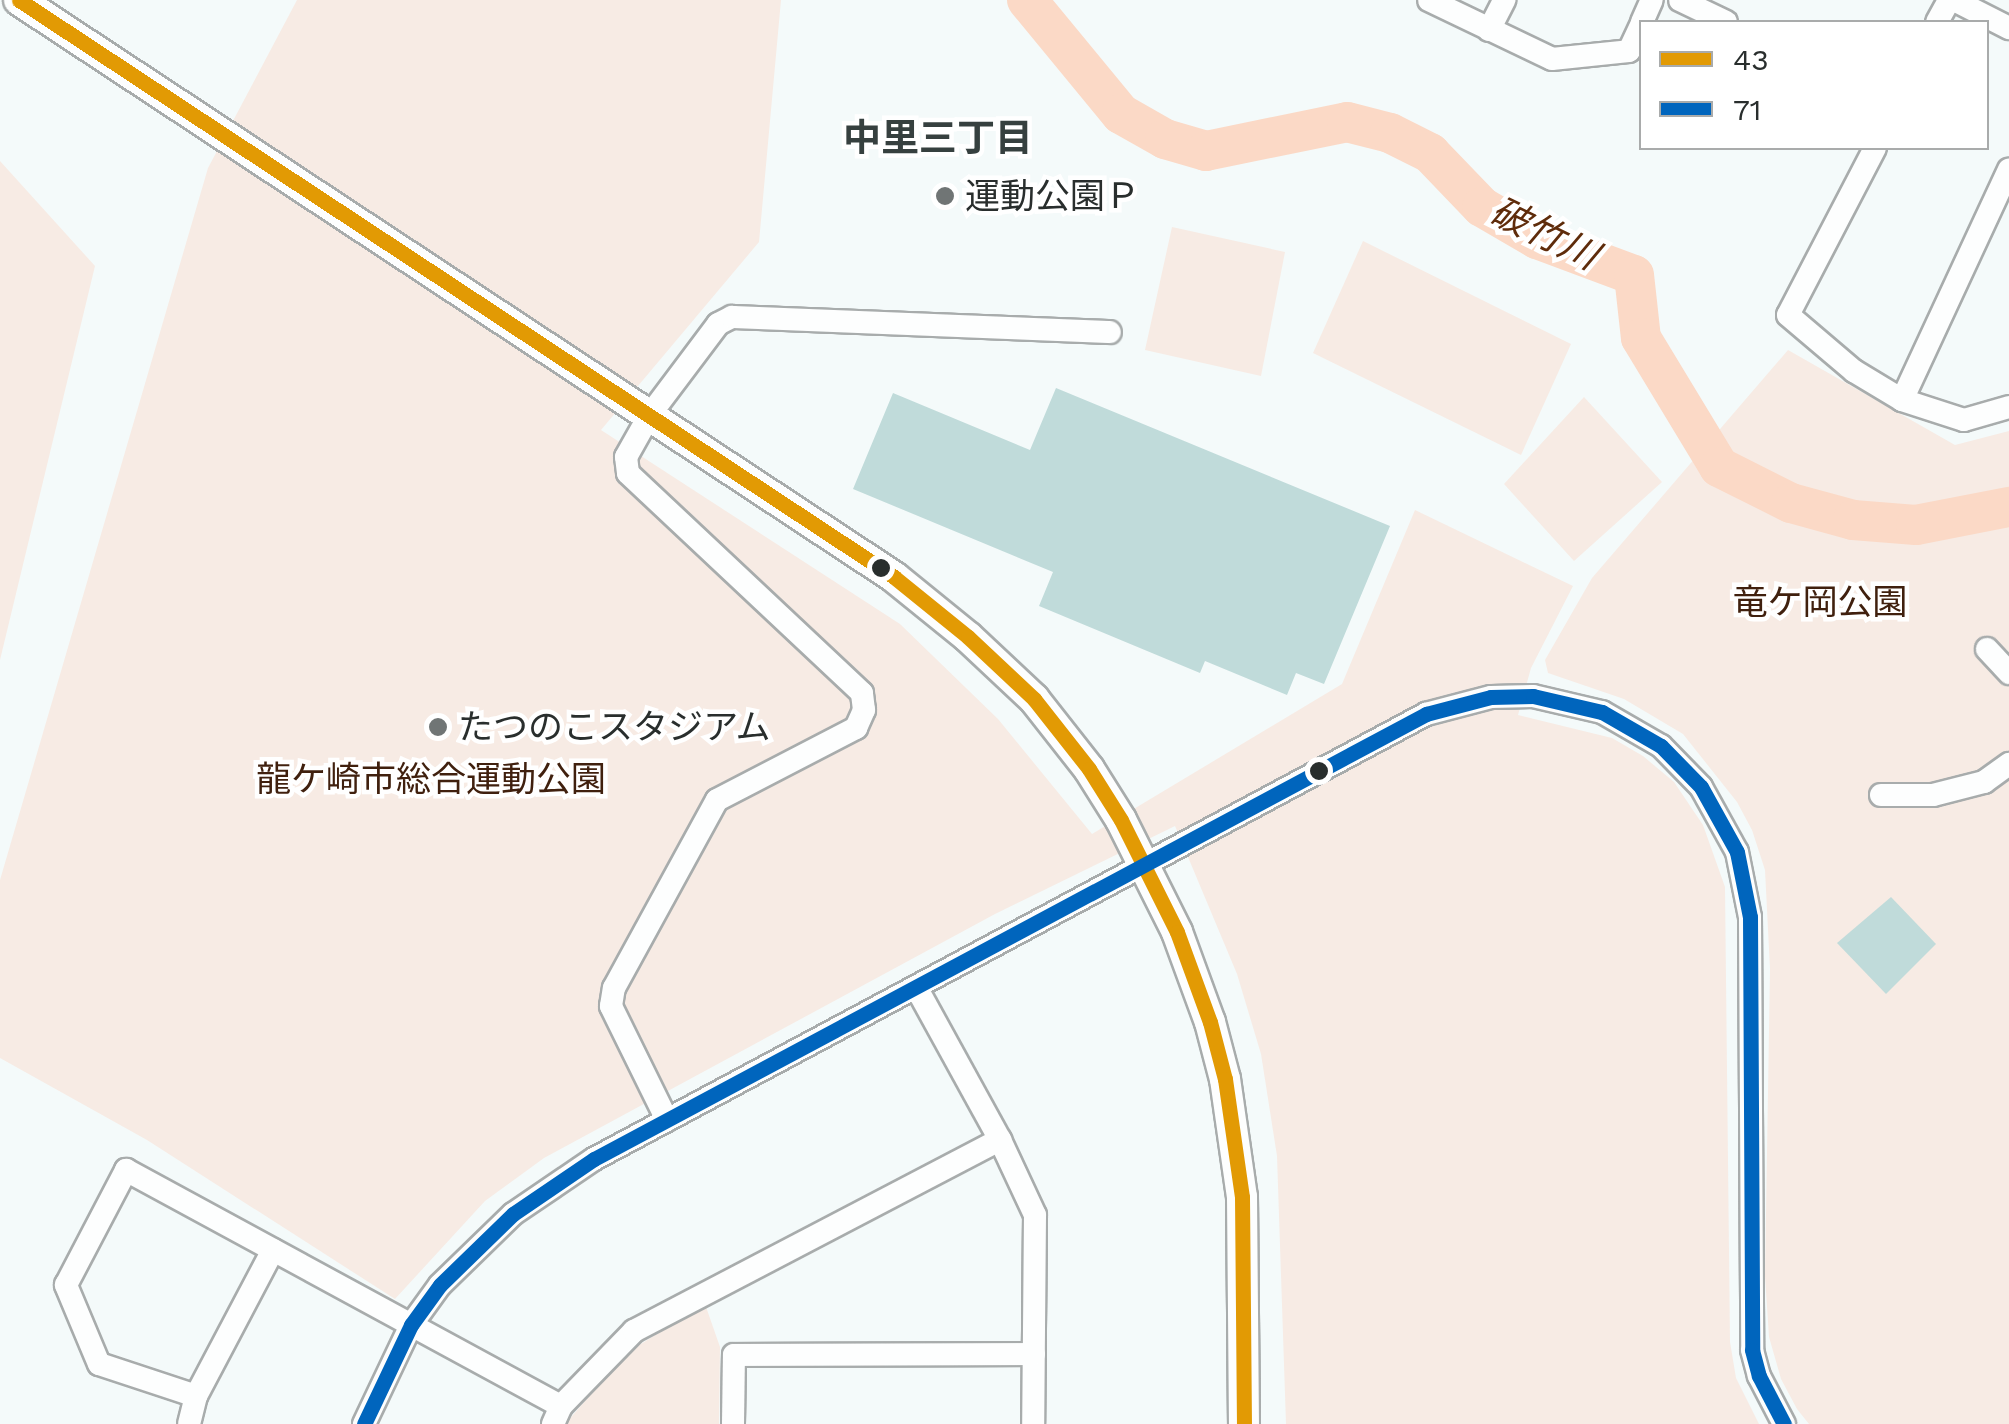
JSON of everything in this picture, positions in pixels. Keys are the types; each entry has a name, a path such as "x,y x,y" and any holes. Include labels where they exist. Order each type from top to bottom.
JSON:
{"main road":[{"path":"19,0 894,577 968,636 1057,726 1111,803 1144,862 1189,960 1225,1079 1242,1197 1244,1424"}],"street":[{"path":"1428,0 1552,59 1629,52 1639,30"},
{"path":"1489,30 1504,0"},
{"path":"1680,0 1722,20"},
{"path":"1951,0 2009,28"},
{"path":"1874,150 1788,315 1854,370 1902,400 1964,420 2009,408"},
{"path":"1902,400 2009,170"},
{"path":"667,1120 611,1006 614,988 717,800 856,728 864,710 862,693 628,473 626,458 649,416 718,324 732,317 1110,332"},
{"path":"1988,649 2009,673"},
{"path":"364,1424 411,1325 440,1285 513,1214 594,1159 1426,714 1456,704 1533,696 1602,712 1661,746 1702,787 1722,819 1745,882 1750,917 1749,1313 1759,1376 1784,1424"},
{"path":"1881,795 1933,795 1984,782 2009,764"},
{"path":"916,987 1000,1140 1035,1216 1033,1424"},
{"path":"196,1396 99,1364 66,1284 126,1170 411,1325 557,1415 634,1331 1000,1140"},
{"path":"189,1424 196,1396 273,1250"},
{"path":"733,1424 734,1355 1034,1354"}],"green space":[{"name":"龍ケ崎市総合運動公園","path":"297,0 781,0 759,242 601,430 900,624 998,719 1092,834 1342,684 1415,510 1573,586 1531,668 1518,715 1612,738 1643,756 1674,782 1703,825 1725,887 1730,1342 1736,1378 1759,1424 1286,1424 1277,1156 1261,1054 1237,974 1175,826 995,914 544,1158 485,1201 395,1299 147,1140 0,1058 0,880 208,168"},
{"path":"0,161 95,266 0,660"},
{"path":"1172,227 1285,252 1261,376 1145,350"},
{"path":"1363,241 1571,344 1521,455 1313,353"},
{"name":"竜ケ岡公園","path":"1788,350 1955,445 2009,431 2009,1424 1809,1424 1797,1409 1781,1379 1769,1337 1765,1276 1770,969 1765,870 1752,830 1737,802 1683,734 1624,699 1548,673 1545,660 1592,578"},
{"path":"1584,397 1662,482 1574,561 1504,484"},
{"path":"705,1304 720,1347 719,1424 565,1424 628,1352"}],"building":[{"path":"1056,388 1390,526 1324,684 1296,673 1287,695 1205,661 1200,673 1039,606 1053,572 853,489 893,393 1030,450"},
{"path":"1891,897 1936,944 1886,994 1837,943"}],"waterway":[{"name":"破竹川","path":"1027,0 1121,114 1165,139 1206,151 1347,122 1390,133 1430,153 1482,207 1537,239 1634,275 1641,338 1719,467 1791,503 1853,520 1916,525 2009,507"}],"transit line":[{"name":"43","path":"19,0 894,577 968,637 1034,699 1089,769 1121,820 1177,932 1210,1022 1225,1079 1242,1197 1244,1424"},
{"name":"71","path":"364,1424 411,1325 440,1285 513,1214 594,1159 1426,714 1491,697 1533,696 1602,712 1661,746 1701,787 1737,852 1750,917 1752,1350 1759,1376 1784,1424"}],"place":[{"name":"運動公園Ｐ","path":"945,196"},
{"name":"たつのこスタジアム","path":"438,727"}],"district":[{"name":"中里三丁目","path":"938,139"}]}
